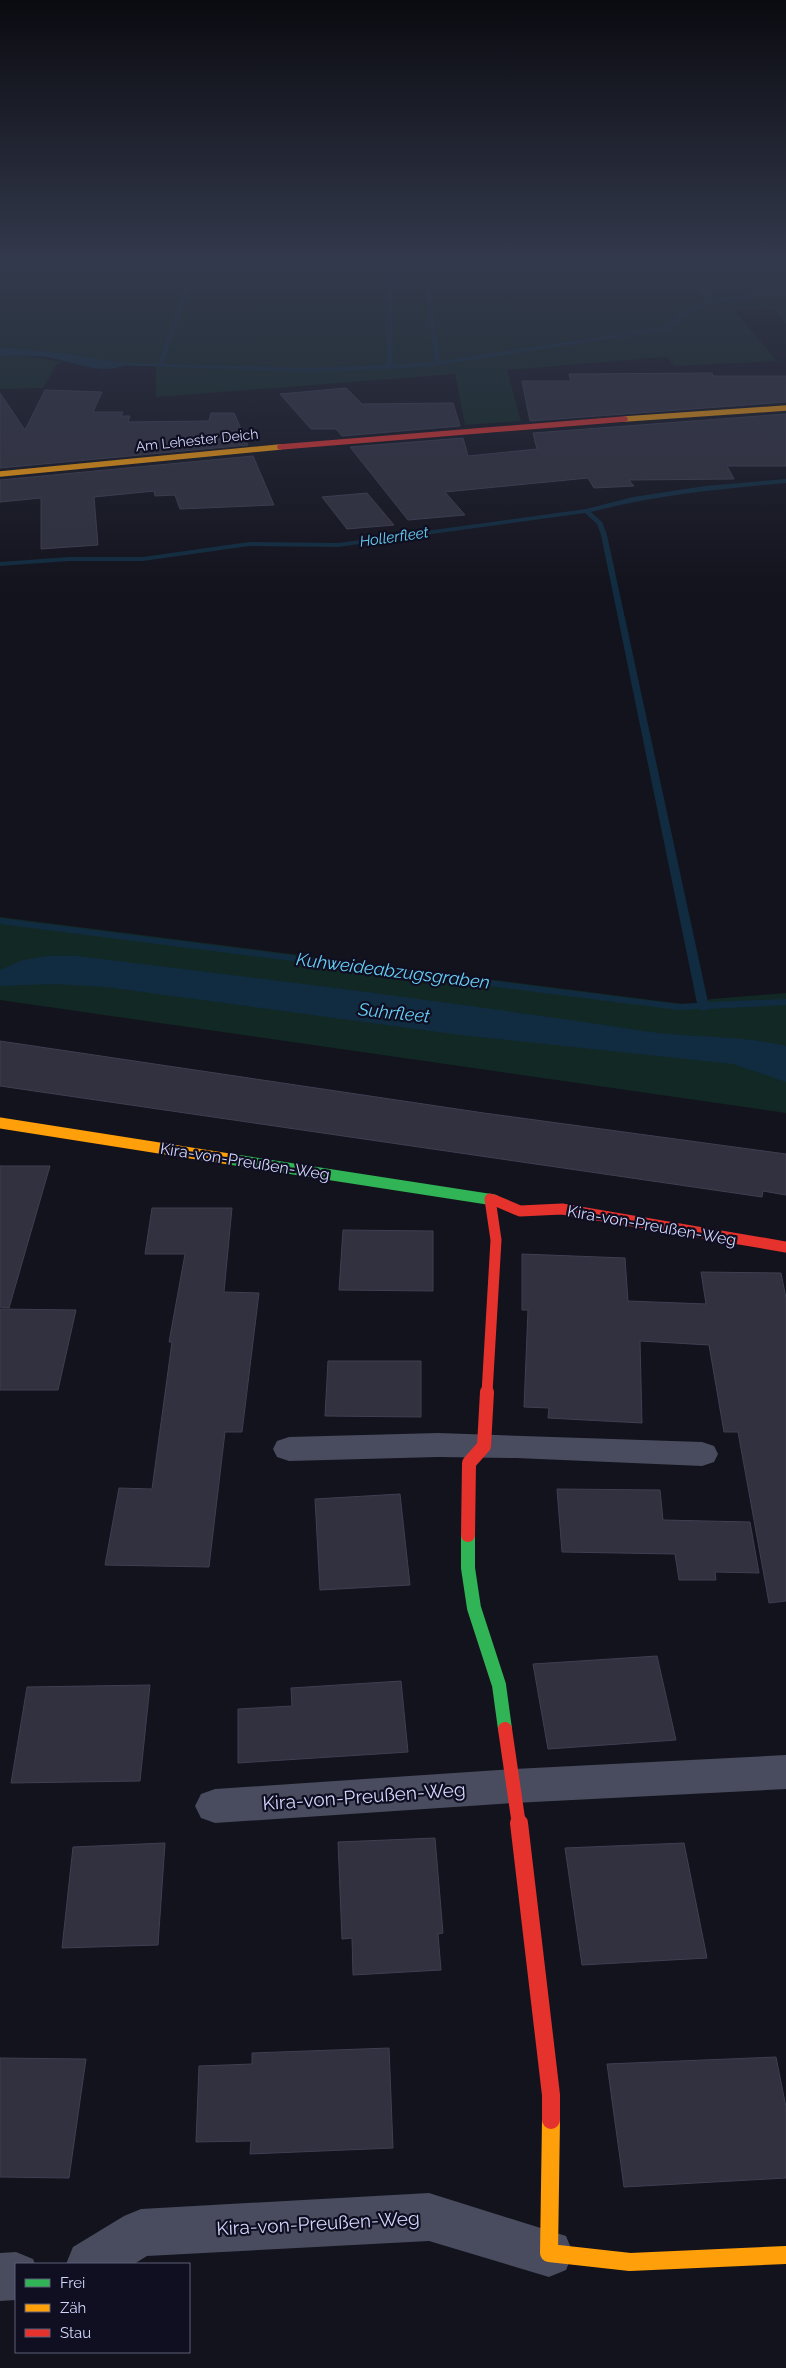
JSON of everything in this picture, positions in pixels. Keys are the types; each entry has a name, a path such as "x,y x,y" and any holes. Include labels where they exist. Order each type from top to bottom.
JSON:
{"street":[{"name":"Am Lehester Deich","path":"0,474 400,436 624,418 786,408"},
{"name":"Kira-von-Preußen-Weg","path":"0,1123 490,1198 520,1211 562,1209 786,1247"},
{"path":"490,1198 496,1240 484,1446 469,1463 468,1568 474,1608 498,1685 514,1786 550,2096 549,2252"},
{"path":"289,1449 484,1446 702,1454"},
{"name":"Kira-von-Preußen-Weg","path":"215,1806 514,1786 786,1772"},
{"name":"Kira-von-Preußen-Weg","path":"92,2263 141,2233 429,2217 549,2252 630,2262 786,2255"},
{"path":"0,2277 15,2276"}],"green space":[{"path":"0,369 54,369 43,388 0,389"},
{"path":"156,369 525,369 507,370 521,421 465,425 455,374 156,397"},
{"path":"0,917 691,1005 711,999 786,993 786,1113 0,1000"}],"water":[{"name":"Suhrfleet","path":"49,956 77,956 290,982 643,1031 768,1042 786,1046 786,1082 733,1064 460,1035 106,987 53,984 0,986 0,970 23,960"}],"building":[{"path":"712,373 713,376 786,376 786,402 530,421 522,381 571,381 569,374"},
{"path":"346,388 362,404 453,403 460,426 342,436 336,429 311,429 280,394"},
{"path":"45,390 102,392 93,412 123,412 121,416 130,416 128,422 209,421 211,413 234,413 248,445 0,468 0,393 25,430"},
{"path":"786,414 786,466 727,466 734,479 629,480 634,486 594,488 588,478 445,492 465,515 408,520 350,447 463,438 468,456 537,449 533,433"},
{"path":"253,456 274,505 180,509 175,495 155,496 154,491 94,497 98,545 41,549 41,498 0,502 0,480"},
{"path":"367,493 394,525 347,529 322,497"},
{"path":"0,1041 484,1113 786,1154 786,1195 763,1191 762,1197 0,1086"},
{"path":"0,1166 50,1166 9,1308 0,1307"},
{"path":"152,1208 232,1208 224,1292 259,1293 242,1432 225,1432 209,1567 105,1565 119,1488 152,1489 172,1342 169,1342 185,1254 145,1254"},
{"path":"343,1230 433,1231 433,1291 339,1290"},
{"path":"522,1254 625,1258 628,1301 706,1304 701,1272 781,1273 786,1298 786,1601 769,1603 738,1432 724,1432 709,1345 640,1341 642,1423 548,1418 549,1408 524,1407 528,1310 522,1310"},
{"path":"0,1309 76,1310 58,1390 0,1390"},
{"path":"328,1361 421,1361 421,1417 325,1416"},
{"path":"557,1489 660,1490 663,1520 750,1522 759,1573 715,1572 716,1580 679,1580 675,1554 562,1552"},
{"path":"400,1494 410,1585 320,1590 315,1499"},
{"path":"657,1656 676,1740 548,1749 533,1664"},
{"path":"401,1681 408,1752 238,1763 238,1709 292,1706 291,1688"},
{"path":"150,1685 140,1781 11,1783 27,1687"},
{"path":"435,1838 443,1933 438,1934 441,1970 353,1975 352,1938 342,1939 338,1842"},
{"path":"165,1843 158,1945 62,1948 73,1847"},
{"path":"684,1843 707,1958 582,1965 565,1848"},
{"path":"389,2048 393,2148 250,2154 251,2141 196,2142 199,2066 252,2064 252,2053"},
{"path":"776,2057 786,2107 786,2178 624,2187 607,2064"},
{"path":"0,2058 86,2059 69,2178 0,2177"}],"waterway":[{"path":"262,369 350,369"},
{"name":"Hollerfleet","path":"586,511 633,499 705,488 786,481"},
{"name":"Hollerfleet","path":"0,564 69,559 143,559 249,544 338,545 586,511"},
{"path":"586,511 600,523 604,535 704,1006"},
{"name":"Kuhweideabzugsgraben","path":"0,921 678,1007 704,1006"},
{"name":"Kuhweideabzugsgraben","path":"704,1006 786,1002"}],"traffic: fast":[{"path":"229,1159 494,1200"},
{"path":"468,1535 468,1568 474,1608 499,1685 505,1729"}],"traffic: slow":[{"path":"625,419 786,408"},
{"path":"0,474 280,447"},
{"path":"0,1123 229,1159"},
{"path":"551,2120 549,2253 630,2262 786,2255"}],"traffic: jam":[{"path":"280,447 625,419"},
{"path":"468,1535 469,1463 484,1446 496,1240 490,1199"},
{"path":"494,1200 520,1211 562,1209 786,1247"},
{"path":"505,1729 521,1837 551,2095 551,2120"}]}
